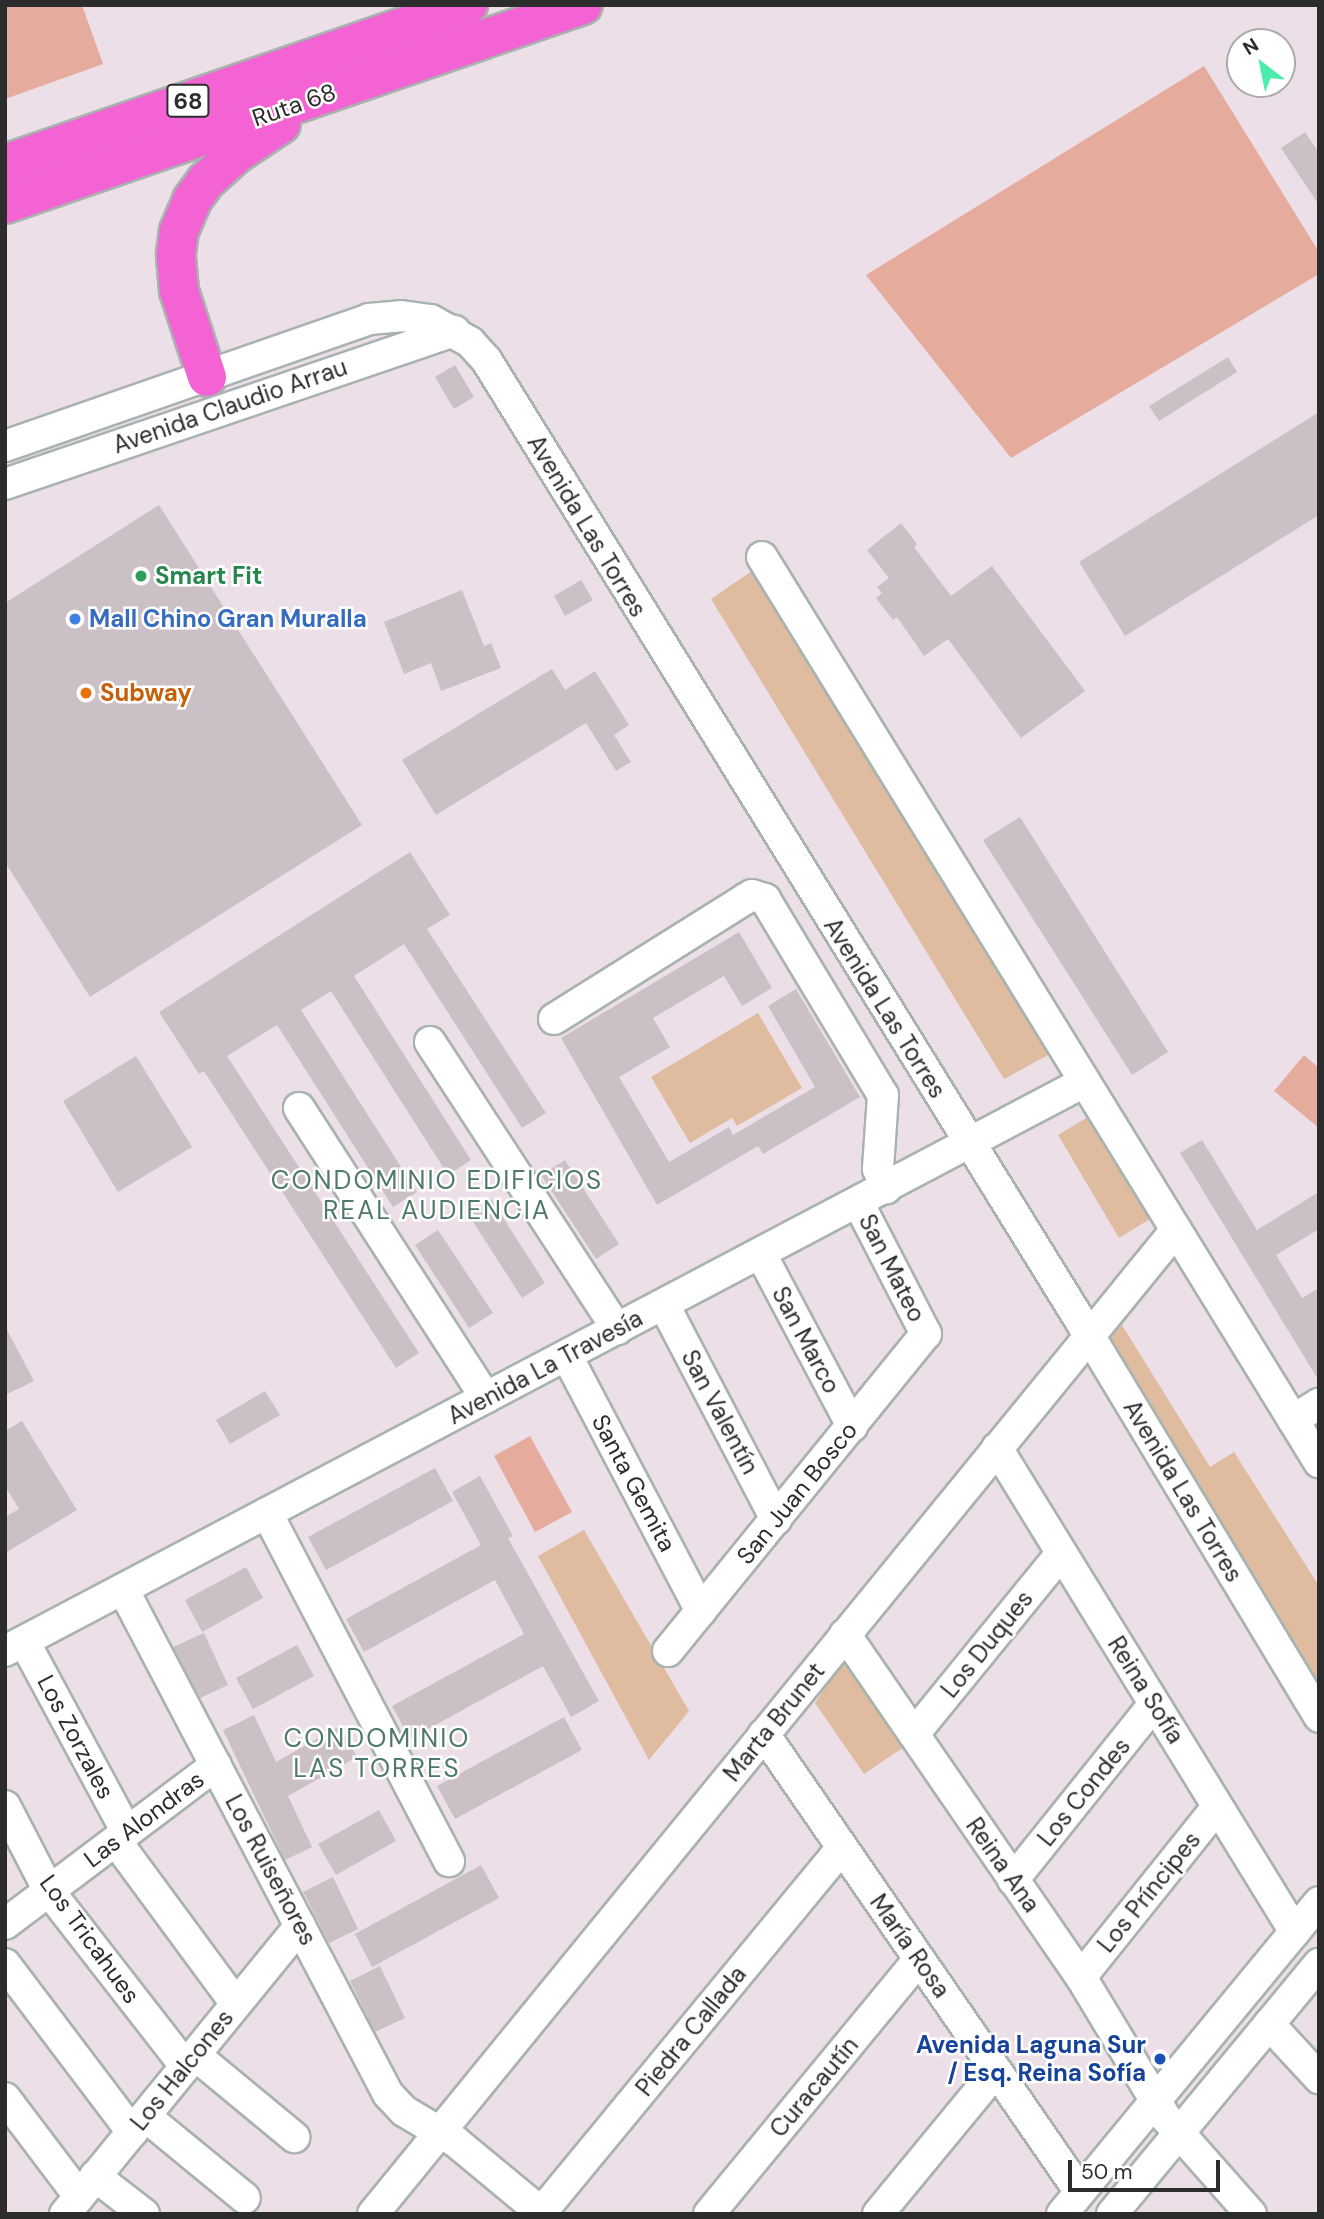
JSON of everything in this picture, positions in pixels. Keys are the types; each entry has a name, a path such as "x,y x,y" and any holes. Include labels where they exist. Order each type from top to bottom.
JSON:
{"highway":[{"name":"Ruta 68","path":"5,164 468,5"},
{"name":"Ruta 68","path":"5,204 583,5"},
{"path":"208,395 177,279 177,242 188,208 206,181 236,154 339,89"}],"street":[{"name":"Avenida Claudio Arrau","path":"5,484 208,395 353,323 386,316 443,326"},
{"name":"Avenida Las Torres","path":"443,326 487,361 1088,1335 1319,1717"},
{"name":"Avenida Claudio Arrau","path":"5,446 208,395"},
{"path":"762,557 1319,1462"},
{"path":"554,1019 752,895 765,899 883,1095 878,1169 886,1188"},
{"path":"430,1042 617,1329"},
{"name":"Avenida La Travesía","path":"15,1646 1084,1082"},
{"path":"299,1108 486,1398"},
{"name":"San Mateo","path":"858,1202 926,1334"},
{"name":"Marta Brunet","path":"373,2214 1176,1230"},
{"name":"San Marco","path":"761,1254 852,1426"},
{"name":"San Valentín","path":"664,1305 776,1519"},
{"name":"San Juan Bosco","path":"668,1651 926,1334"},
{"name":"Santa Gemita","path":"567,1356 701,1611"},
{"path":"1293,1420 1319,1404"},
{"name":"Reina Sofía","path":"997,1448 1295,1932"},
{"path":"267,1513 449,1861"},
{"name":"Los Duques","path":"914,1734 1061,1554"},
{"name":"Los Ruiseñores","path":"123,1589 388,2094 404,2110 440,2132 542,2213"},
{"name":"Reina Ana","path":"845,1634 1081,1977 1178,2134 1251,2214"},
{"name":"Los Zorzales","path":"15,1646 121,1836 236,2004"},
{"name":"Los Condes","path":"1013,1880 1154,1704"},
{"name":"María Rosa","path":"764,1734 996,2071 1071,2203"},
{"name":"Las Alondras","path":"5,1924 216,1766"},
{"name":"Los Tricahues","path":"5,1806 49,1891 190,2060 294,2137"},
{"name":"Los Príncipes","path":"1081,1977 1217,1807"},
{"name":"Piedra Callada","path":"542,2213 842,1848"},
{"path":"1071,2203 1319,1902"},
{"name":"Los Halcones","path":"80,2195 300,1926"},
{"name":"Curacautín","path":"709,2214 919,1959"},
{"path":"5,1964 138,2124 245,2198"},
{"path":"1112,2214 1319,1964"},
{"path":"1269,2024 1319,2078"},
{"path":"878,2214 996,2071"},
{"path":"5,2098 80,2195 144,2214"}],"shaded area":[{"path":"5,5 82,5 103,64 5,99"},
{"path":"1204,66 1319,252 1319,274 1011,458 866,275"},
{"path":"752,571 1050,1054 1004,1079 711,599"},
{"path":"758,1013 802,1088 737,1126 732,1118 690,1143 651,1077"},
{"path":"1304,1055 1319,1068 1319,1128 1274,1091"},
{"path":"1088,1117 1150,1219 1119,1238 1058,1135"},
{"path":"1122,1325 1210,1467 1234,1452 1319,1586 1319,1688 1105,1341"},
{"path":"530,1436 572,1512 535,1532 494,1456"},
{"path":"584,1530 689,1711 649,1760 538,1556"},
{"path":"844,1658 904,1747 864,1774 815,1703"}],"building":[{"path":"1305,132 1319,153 1319,205 1281,148"},
{"path":"1228,357 1237,372 1159,421 1149,406"},
{"path":"455,365 474,397 454,409 435,377"},
{"path":"1319,412 1319,515 1125,636 1079,562"},
{"path":"159,505 362,825 90,997 5,862 5,603"},
{"path":"901,523 917,544 914,547 951,596 992,566 1085,691 1021,738 948,639 924,656 897,617 893,620 876,598 882,593 877,587 889,578 867,550"},
{"path":"581,580 593,600 565,616 554,596"},
{"path":"462,590 484,646 491,643 501,668 441,691 431,663 404,674 384,622"},
{"path":"552,669 565,690 595,671 629,725 614,735 631,762 616,771 586,723 436,815 402,760"},
{"path":"1020,817 1168,1052 1132,1075 983,840"},
{"path":"410,852 450,915 427,929 546,1113 522,1128 404,944 354,976 471,1160 448,1175 331,991 301,1010 417,1192 393,1207 277,1025 227,1056 419,1353 396,1368 204,1071 199,1074 159,1012"},
{"path":"739,932 772,988 742,1006 724,976 653,1018 670,1047 619,1077 669,1162 729,1127 733,1135 815,1087 768,1006 796,989 860,1097 763,1154 758,1146 657,1205 561,1038"},
{"path":"136,1056 192,1147 118,1192 63,1101"},
{"path":"1202,1140 1257,1230 1319,1192 1319,1229 1276,1255 1302,1298 1319,1288 1319,1381 1180,1153"},
{"path":"565,1160 619,1244 596,1259 541,1175"},
{"path":"491,1199 545,1283 522,1298 468,1214"},
{"path":"438,1230 493,1313 469,1328 415,1245"},
{"path":"5,1326 34,1381 5,1395"},
{"path":"265,1391 280,1415 230,1444 216,1420"},
{"path":"22,1421 77,1510 5,1553 5,1517 19,1509 5,1486 5,1431"},
{"path":"435,1468 453,1501 326,1570 308,1537"},
{"path":"480,1476 513,1536 508,1538 599,1701 571,1717 543,1666 410,1739 392,1706 524,1634 495,1580 364,1652 346,1619 481,1545 452,1492"},
{"path":"246,1567 263,1598 202,1632 185,1600"},
{"path":"204,1633 228,1685 200,1698 173,1647"},
{"path":"297,1645 314,1676 253,1709 236,1678"},
{"path":"254,1715 276,1762 340,1726 357,1757 288,1796 312,1847 285,1860 223,1730"},
{"path":"564,1717 582,1750 455,1819 437,1786"},
{"path":"379,1810 396,1841 336,1875 318,1844"},
{"path":"481,1865 499,1898 372,1967 355,1934"},
{"path":"333,1877 358,1929 329,1943 303,1892"},
{"path":"380,1966 405,2018 375,2032 350,1981"}],"place":[{"name":"Smart Fit","path":"141,576"},
{"name":"Mall Chino Gran Muralla","path":"75,619"},
{"name":"Subway","path":"86,693"},
{"name":"Avenida Laguna Sur / Esq. Reina Sofía","path":"1160,2059"}],"district":[{"name":"CONDOMINIO EDIFICIOS REAL AUDIENCIA","path":"437,1196"},
{"name":"CONDOMINIO LAS TORRES","path":"377,1754"}]}
